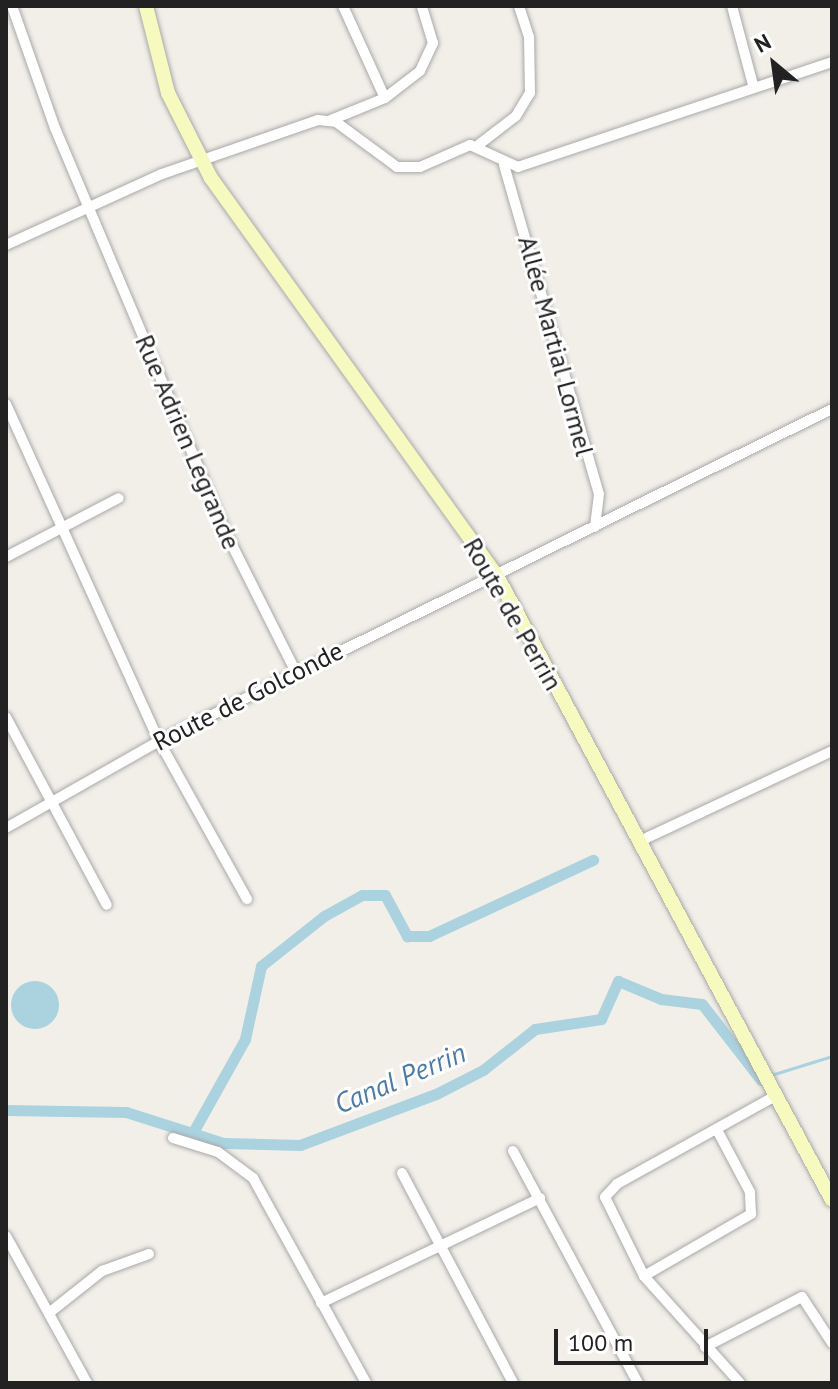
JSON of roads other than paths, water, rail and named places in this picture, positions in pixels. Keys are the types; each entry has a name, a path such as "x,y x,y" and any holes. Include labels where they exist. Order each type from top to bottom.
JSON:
{"main road":[{"name":"Route de Perrin","path":"146,6 168,93 202,161 496,574 832,1200"}],"street":[{"name":"Rue Adrien Legrande","path":"12,6 89,207 236,556 296,672"},
{"path":"343,6 385,98"},
{"path":"6,245 202,161 331,120 385,98 431,53 433,36 422,6"},
{"path":"331,120 402,168 477,146 516,116 530,93 519,6"},
{"path":"732,6 753,85"},
{"path":"477,146 504,165 523,166 753,85 832,62"},
{"name":"Allée Martial Lormel","path":"504,165 599,494 595,527"},
{"path":"6,404 61,531 159,741 247,899"},
{"name":"Route de Golconde","path":"6,828 50,797 159,741 832,409"},
{"path":"6,557 61,531 119,498"},
{"path":"6,717 107,905"},
{"path":"640,841 832,751"},
{"path":"740,1383 644,1276 608,1214 607,1192 717,1130 772,1090"},
{"path":"644,1276 751,1214 750,1192 717,1130"},
{"path":"173,1138 218,1152 253,1178 366,1383"},
{"path":"513,1151 638,1383"},
{"path":"402,1173 513,1383"},
{"path":"321,1303 540,1198"},
{"path":"6,1236 87,1383"},
{"path":"49,1313 102,1271 149,1254"},
{"path":"705,1347 802,1297 832,1343"}],"water":[{"path":"35,981 52,988 59,1005 52,1022 35,1029 18,1022 11,1005 18,988"}],"waterway":[{"path":"192,1134 245,1039 261,966 324,916 362,895 385,895 407,936 429,936 593,860"},
{"name":"Canal Perrin","path":"6,1110 126,1112 224,1143 300,1145 436,1094 483,1070 535,1029 601,1019 618,981 661,999 702,1004 761,1080"},
{"name":"Canal Perrin","path":"771,1075 832,1056"}]}
